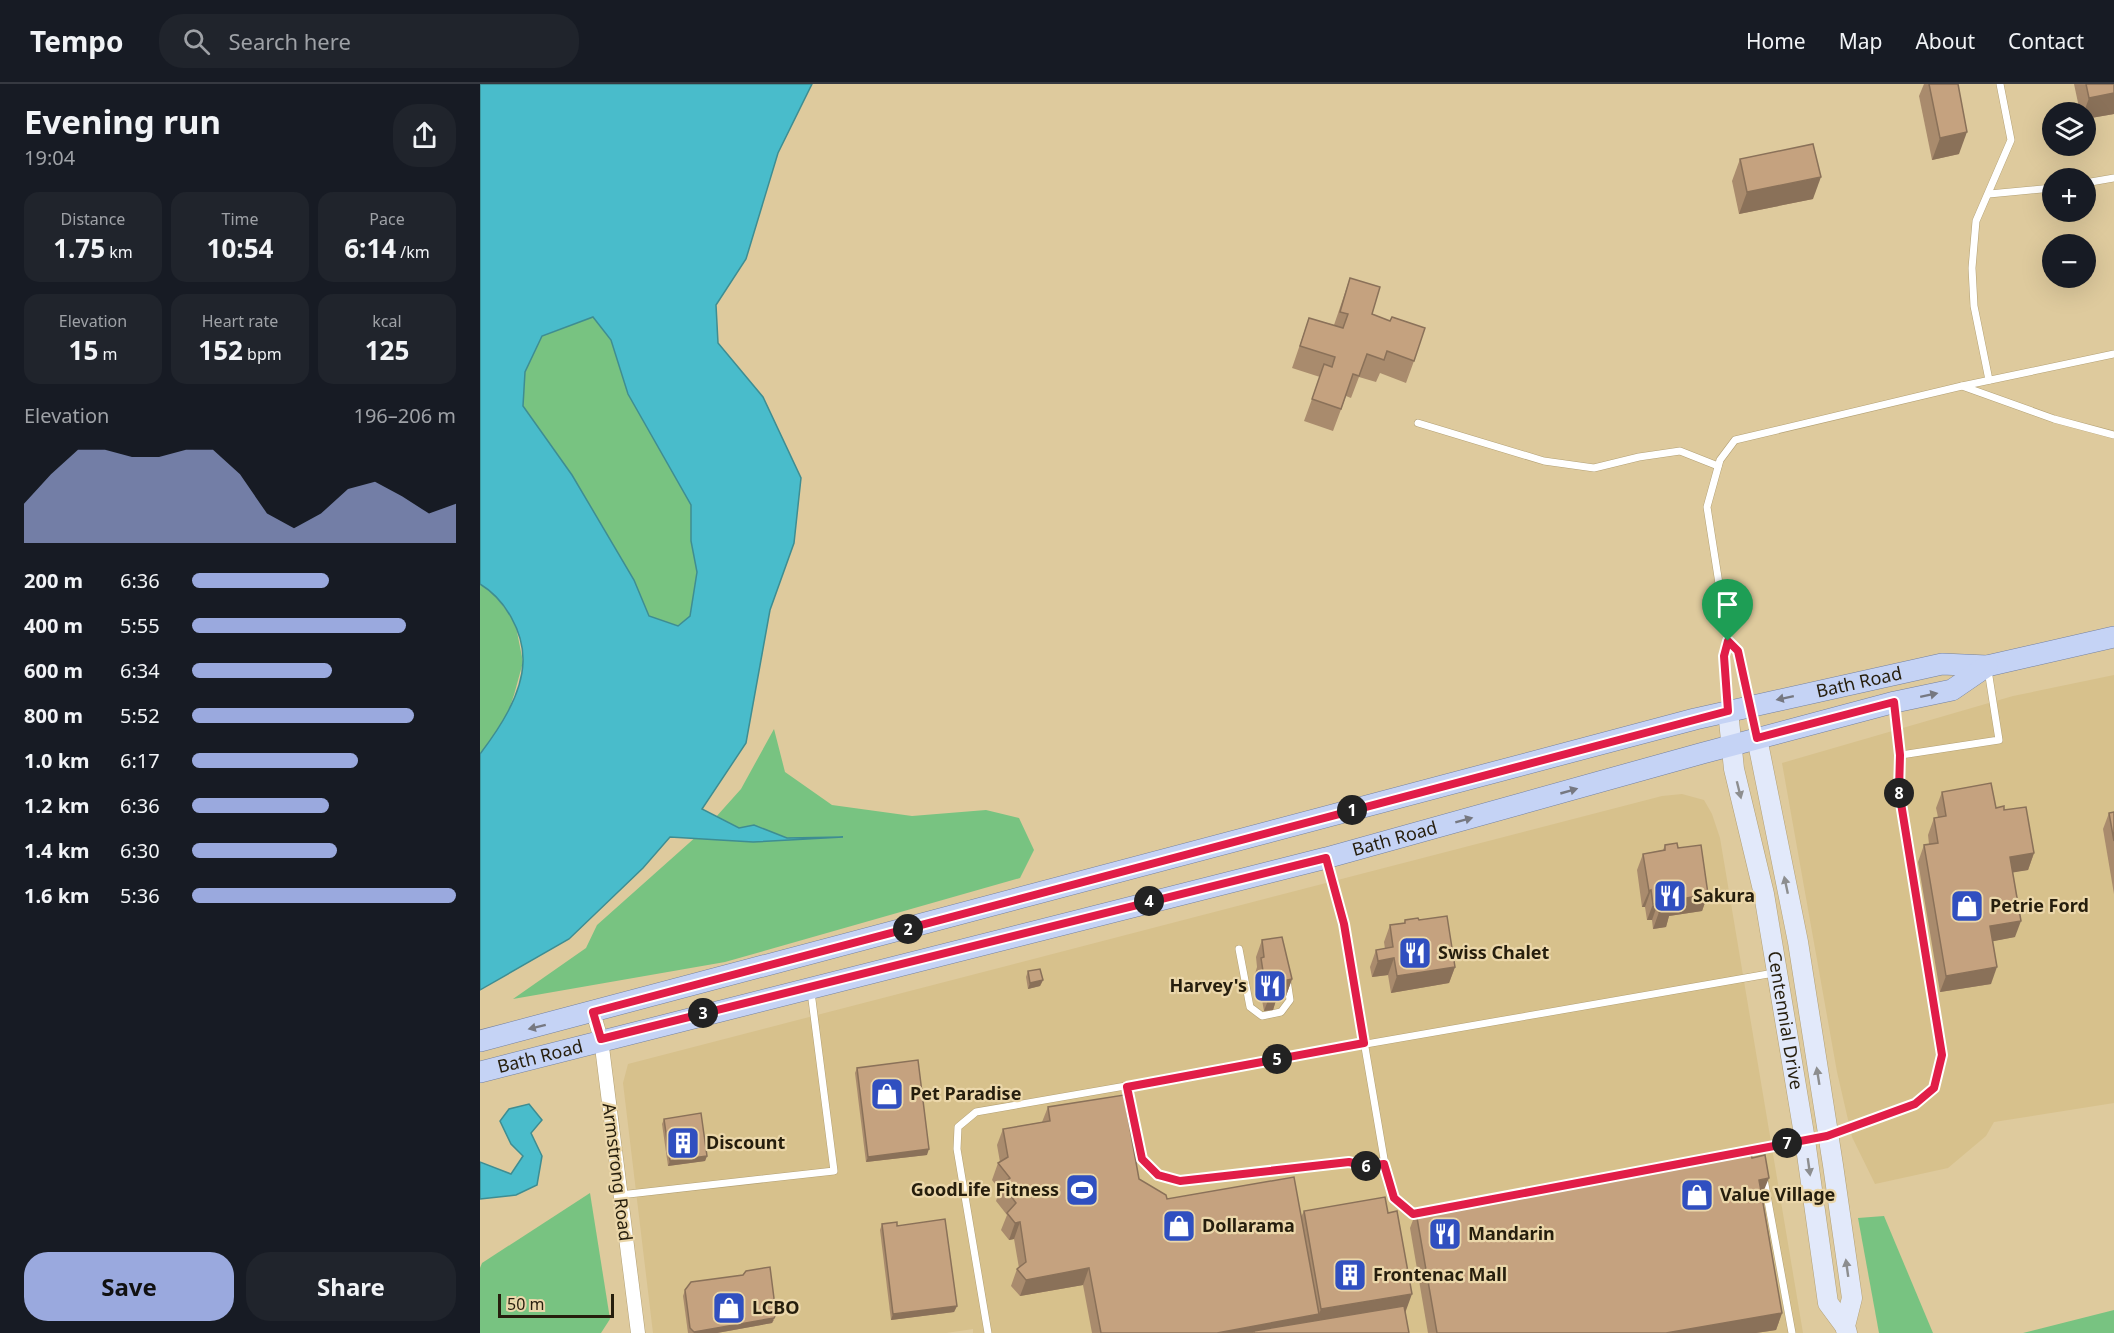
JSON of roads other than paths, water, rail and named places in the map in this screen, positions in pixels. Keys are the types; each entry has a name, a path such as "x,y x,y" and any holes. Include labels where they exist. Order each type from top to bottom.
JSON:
{"main road":[{"name":"Bath Road","path":"480,1041 1728,711 1942,664 1987,666 2114,637"},
{"name":"Bath Road","path":"480,1072 601,1039 1326,858 1757,738 1894,702 1952,690 1987,666"},
{"name":"Centennial Drive","path":"1728,711 1730,746 1764,894 1805,1140 1828,1302 1846,1330"},
{"name":"Centennial Drive","path":"1757,738 1798,942 1852,1298 1846,1330"}],"street":[{"name":"Armstrong Road","path":"593,1012 601,1039 638,1333"}],"lane":[{"path":"1989,380 1974,306 1972,268 1976,221 2011,140 2000,84"},
{"path":"2096,181 2114,178"},
{"path":"1989,194 2042,189"},
{"path":"1728,711 1724,656 1728,641 1707,507 1718,466 1735,441 1962,386 2114,354"},
{"path":"1962,386 2054,419 2114,435"},
{"path":"1418,423 1544,461 1594,468 1639,457 1680,451 1718,466"},
{"path":"1728,641 1738,651 1757,738"},
{"path":"1900,755 2000,740 1987,666"},
{"path":"1480,1201 1827,1136 1915,1104 1934,1088 1942,1055 1899,791 1900,755 1894,702"},
{"path":"1326,858 1344,924 1384,1164 1394,1198 1413,1214 1428,1211"},
{"path":"1239,949 1250,1007 1262,1016 1281,1012 1290,1000 1285,970"},
{"path":"988,1333 957,1149 958,1127 976,1112 1777,972"},
{"path":"620,1195 834,1172 811,986"},
{"path":"1127,1087 1142,1159 1158,1175 1180,1181 1349,1162 1365,1166 1384,1164"},
{"path":"1758,1148 1760,1160"},
{"path":"1762,1171 1792,1333"}],"water":[{"path":"480,84 812,84 778,153 746,259 716,305 718,343 763,397 801,478 794,543 770,610 746,743 702,809 739,828 754,825 787,838 843,837 753,842 670,837 643,868 569,939 480,990 480,754 502,723 514,699 519,687 523,662 520,639 511,617 497,598 480,584","holes":["593,317 611,340 628,394 691,505 691,541 697,572 690,616 678,626 649,616 634,580 572,475 523,406 525,372 542,336"]},
{"path":"529,1104 542,1120 531,1133 542,1156 537,1185 516,1195 480,1199 480,1162 511,1174 523,1156 511,1144 500,1121 509,1109"}],"place":[{"name":"Sakura","path":"1670,896"},
{"name":"Petrie Ford","path":"1967,906"},
{"name":"Swiss Chalet","path":"1415,953"},
{"name":"Harvey's","path":"1270,986"},
{"name":"Pet Paradise","path":"887,1094"},
{"name":"Discount","path":"683,1143"},
{"name":"GoodLife Fitness","path":"1082,1190"},
{"name":"Value Village","path":"1697,1195"},
{"name":"Dollarama","path":"1179,1226"},
{"name":"Mandarin","path":"1445,1234"},
{"name":"Frontenac Mall","path":"1350,1275"},
{"name":"LCBO","path":"729,1308"}]}
